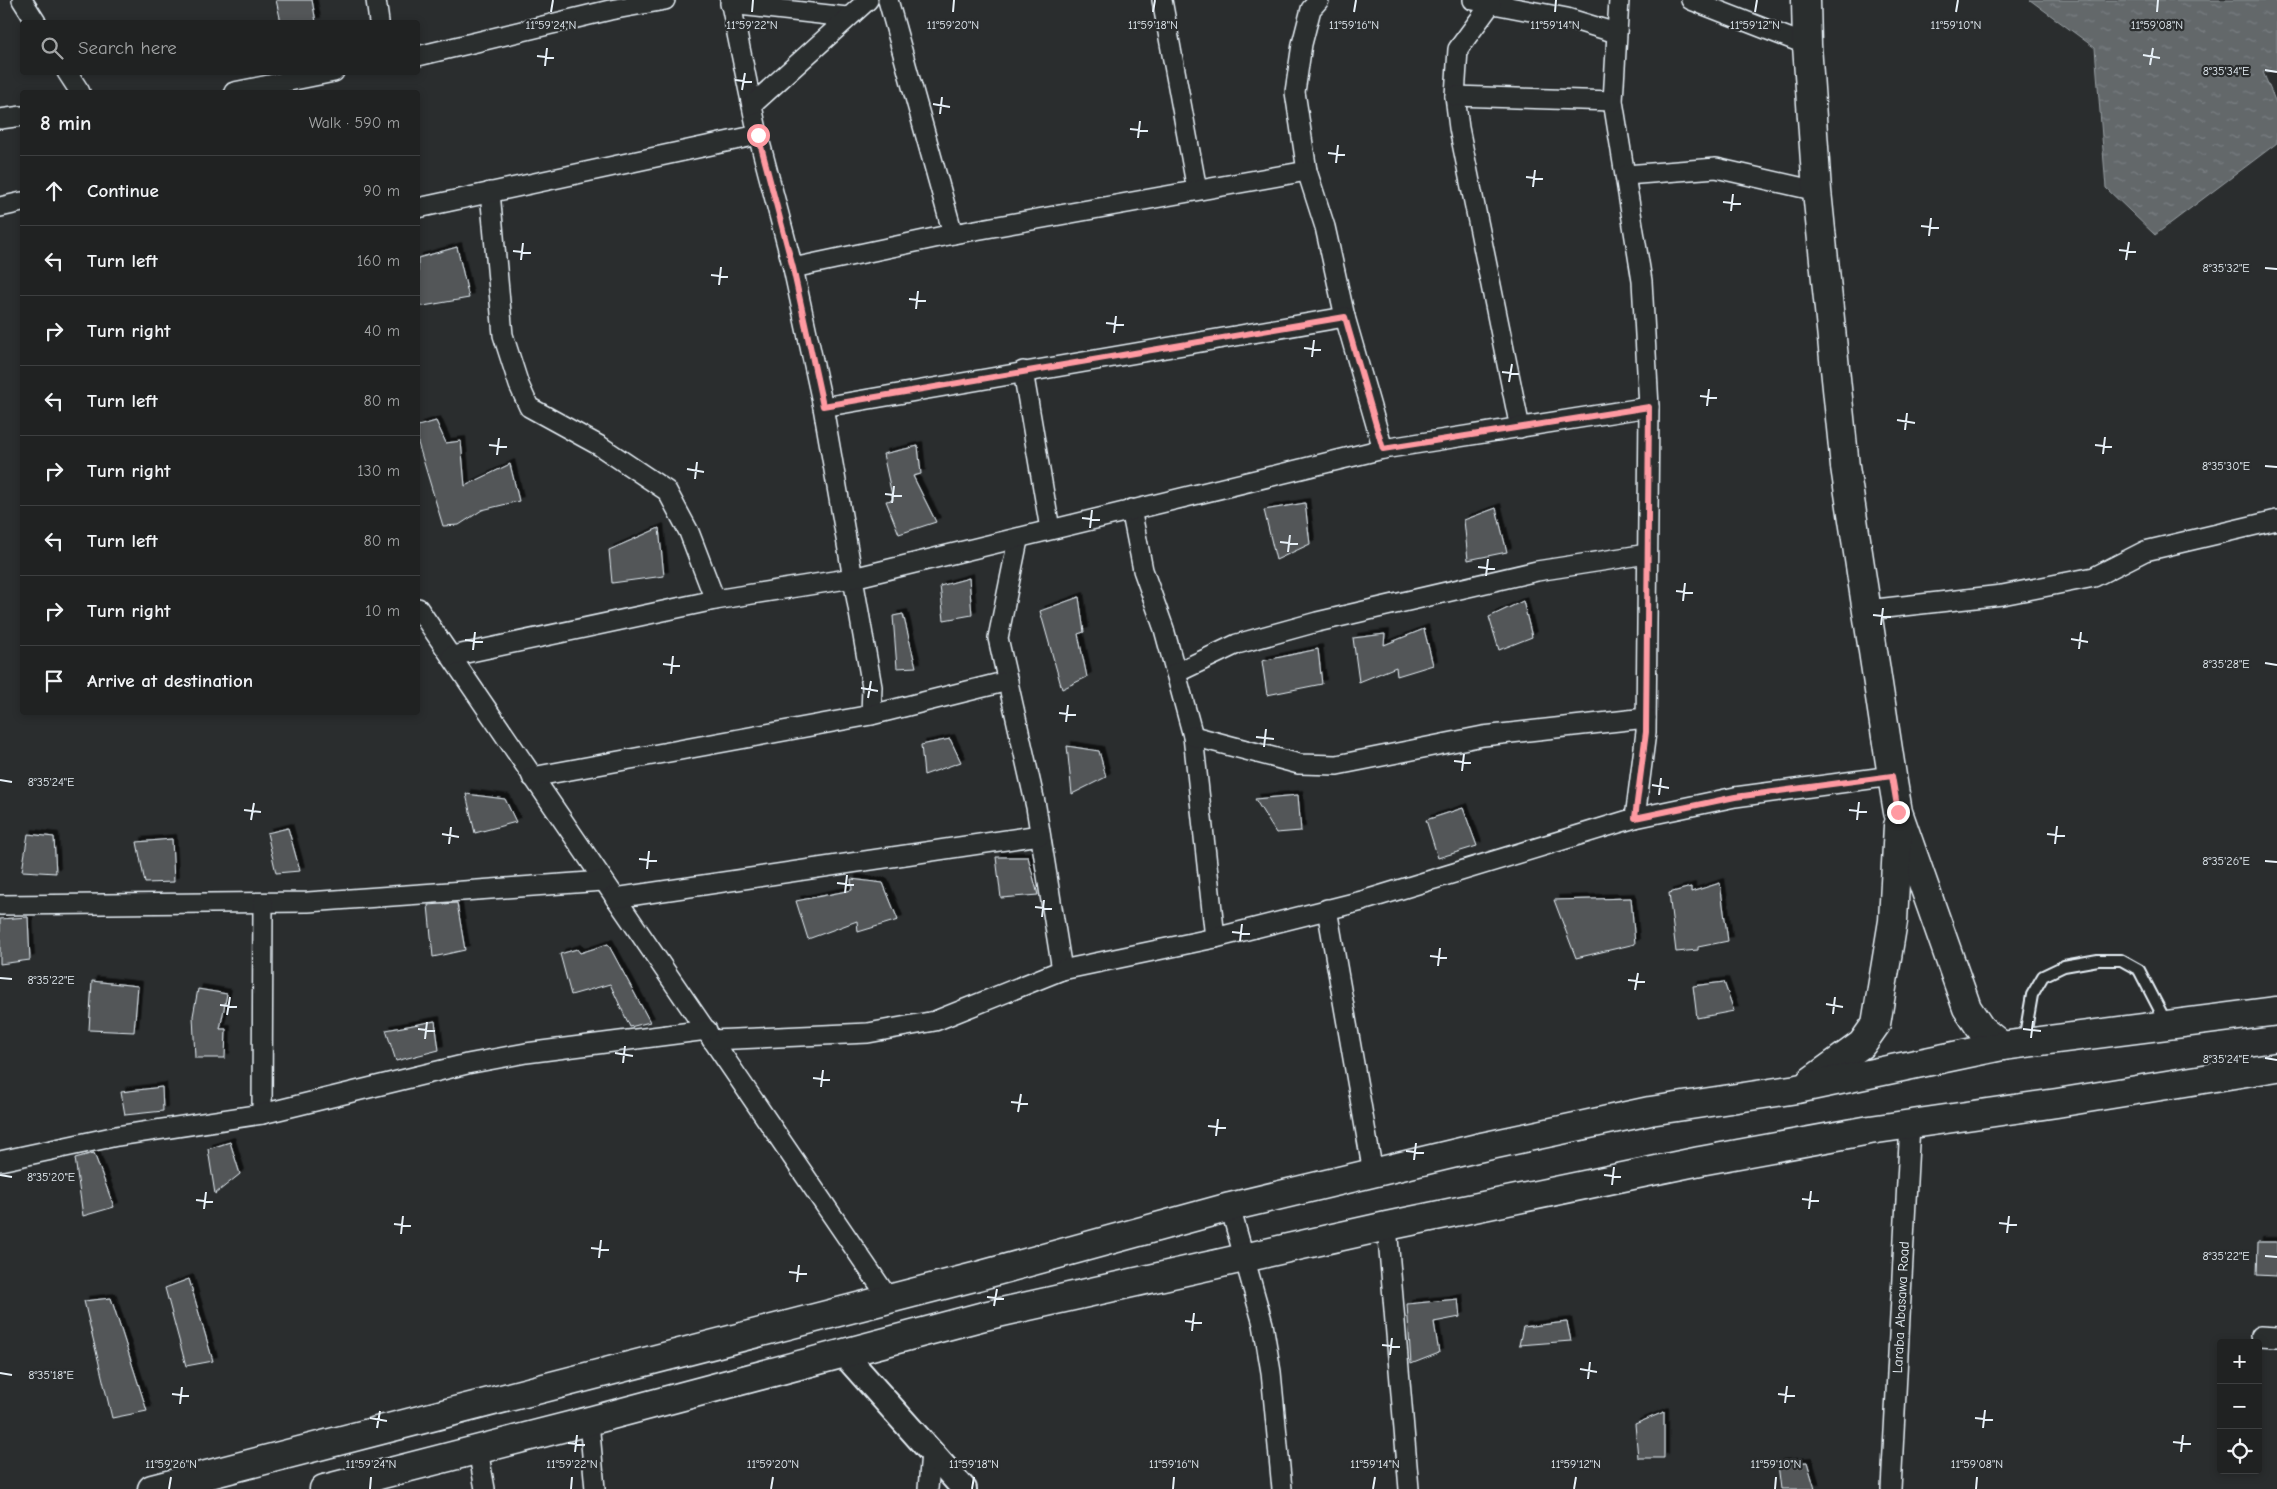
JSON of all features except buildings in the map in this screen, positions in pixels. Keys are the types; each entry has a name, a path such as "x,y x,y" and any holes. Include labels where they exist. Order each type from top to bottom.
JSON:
{"main road":[{"path":"1806,0 1807,45 1817,191 1845,467 1898,812 1967,1008 1981,1029 2013,1045"},
{"path":"1797,1089 1862,1044 1876,1024 1893,920 1898,812"},
{"path":"152,1489 889,1299 1230,1207 1373,1173 1650,1111 1797,1089 2013,1045 2277,1011"},
{"path":"324,1489 984,1316 1387,1226 1700,1161 1910,1124 2277,1067"}],"street":[{"path":"22,0 35,20"},
{"path":"376,0 379,20"},
{"path":"420,55 608,5 666,0"},
{"path":"752,105 846,17 868,0"},
{"path":"888,0 952,234"},
{"path":"1162,0 1197,190"},
{"path":"1319,0 1311,9 1302,44 1295,92 1308,171 1325,227 1345,317 1383,449"},
{"path":"1619,0 1613,100 1642,280 1649,407 1646,718 1635,818"},
{"path":"1691,0 1807,45"},
{"path":"846,17 730,2 758,135 793,268 823,406 872,687 871,716"},
{"path":"1520,428 1459,128 1455,96 1458,49 1482,2 1567,18 1616,33"},
{"path":"69,75 79,90"},
{"path":"244,90 319,75"},
{"path":"1455,96 1613,100"},
{"path":"0,119 20,116"},
{"path":"420,208 758,135"},
{"path":"1626,175 1716,168 1817,191"},
{"path":"793,268 952,234 1308,171"},
{"path":"490,192 503,334 519,385 530,408 600,446 667,491 689,532 715,600"},
{"path":"0,207 20,202"},
{"path":"823,406 1345,317"},
{"path":"1023,371 1050,529"},
{"path":"452,656 715,600 853,578 1018,540 1050,529 1383,449 1649,407"},
{"path":"1132,510 1142,570 1164,629 1192,736 1215,938"},
{"path":"1867,610 2002,595 2094,577 2145,551 2277,520"},
{"path":"1018,540 998,638 1022,740 1062,970"},
{"path":"1176,673 1238,644 1317,622 1537,571 1647,554"},
{"path":"420,611 889,1299"},
{"path":"532,777 871,716 1008,681"},
{"path":"1192,736 1299,764 1338,765 1482,736 1646,718"},
{"path":"0,1161 117,1136 262,1114 467,1064 526,1053 709,1035 868,1033 935,1021 1062,970 1215,938 1327,909 1635,818 1735,797 1892,776"},
{"path":"615,898 1040,835"},
{"path":"0,905 308,902 603,881"},
{"path":"262,1114 263,903"},
{"path":"1327,909 1373,1173"},
{"name":"Laraba Abasawa Road","path":"1891,1489 1910,1124"},
{"path":"1230,1207 1263,1324 1271,1372 1282,1489"},
{"path":"1387,1226 1410,1489"},
{"path":"842,1353 964,1489"},
{"path":"589,1421 595,1489"},
{"path":"478,1450 484,1489"},
{"path":"928,1489 931,1452"}],"lane":[{"path":"2013,1045 2032,995 2043,976 2064,966 2098,960 2121,960 2139,970 2167,1025"}],"water":[{"path":"2030,0 2277,0 2277,71 2263,72 2277,105 2277,143 2155,235 2106,188 2095,48"}],"route":[{"path":"758,135 793,268 823,406 1345,317 1383,449 1649,407 1646,732 1635,818 1735,797 1892,776 1898,812"}]}
